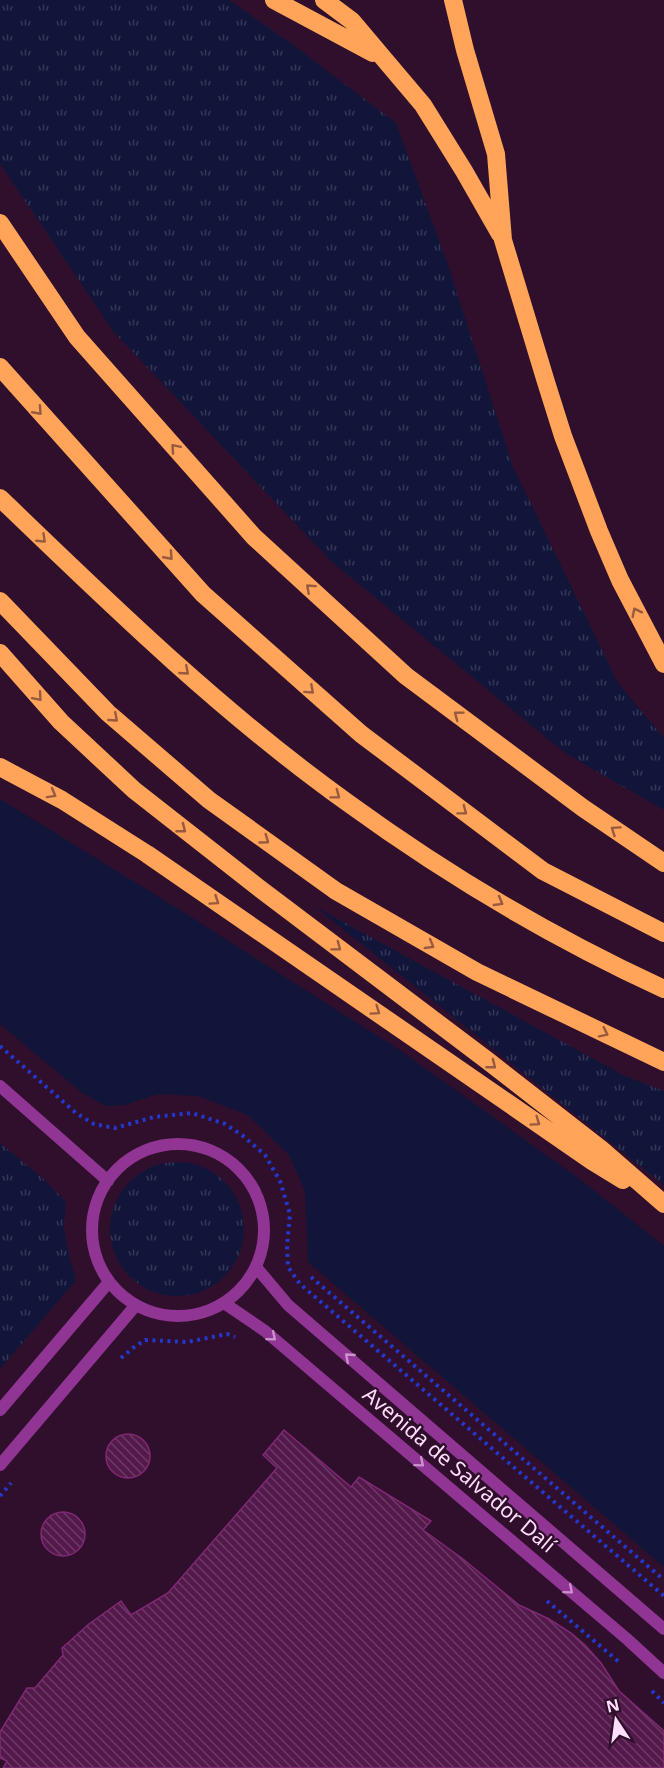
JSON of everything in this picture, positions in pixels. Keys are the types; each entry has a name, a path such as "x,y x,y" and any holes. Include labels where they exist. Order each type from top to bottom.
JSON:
{"highway":[{"path":"274,0 382,58"},
{"path":"324,0 351,21 423,105 503,240"},
{"path":"453,0 465,50 496,154 503,240 546,382 580,483 620,580 664,664"},
{"path":"0,224 77,337 254,537 406,676 583,808 664,863"},
{"path":"0,367 203,594 361,735 543,871 664,933"},
{"path":"0,498 170,658 250,726 347,803 436,864 567,942 664,989"},
{"path":"0,601 125,728 209,800 336,891 477,972 664,1062"},
{"path":"0,653 61,722 118,776 165,816 592,1142 664,1205"},
{"path":"0,767 62,800 129,842 592,1161 664,1205"}],"street":[{"path":"0,1086 108,1181"},
{"path":"184,1144 217,1153 243,1174 250,1182 260,1202 264,1235 256,1267 246,1284 224,1303 203,1313 181,1316 158,1314 136,1305 109,1282 96,1256 92,1227 98,1198 108,1181 123,1164 141,1152 162,1146 184,1144"},
{"name":"Avenida de Salvador Dalí","path":"256,1267 288,1305 664,1629"},
{"path":"0,1410 109,1282"},
{"name":"Avenida de Salvador Dalí","path":"224,1303 266,1331 664,1673"},
{"path":"0,1465 136,1305"}],"path":[{"path":"0,1046 76,1113 94,1124 115,1128 154,1117 192,1113 225,1124 242,1135 265,1155 280,1181 290,1214 288,1266 300,1284 664,1596"},
{"path":"311,1276 664,1580"},
{"path":"115,1364 132,1348 145,1340 187,1342 227,1334 243,1339"},
{"path":"0,1496 15,1479"},
{"path":"547,1601 619,1663"},
{"path":"646,1686 664,1703"}],"green space":[{"path":"0,0 229,0 292,44 396,123 448,265 513,467 618,683 664,738 664,810 565,753 332,562 114,332 0,164"},
{"path":"0,799 398,1049 577,1177 664,1246 664,1567 308,1262 305,1191 289,1155 248,1115 198,1096 158,1094 125,1105 105,1106 81,1092 0,1024"},
{"path":"314,906 623,1075 664,1091 664,1185"},
{"path":"0,1143 47,1182 66,1202 64,1226 76,1280 0,1369"},
{"path":"177,1162 203,1167 224,1182 239,1203 244,1229 239,1255 224,1276 203,1291 177,1296 151,1291 130,1276 115,1255 110,1229 115,1203 130,1182 151,1167"}],"building":[{"path":"284,1430 351,1487 359,1477 431,1521 423,1530 519,1605 549,1619 585,1645 601,1663 619,1691 664,1731 664,1768 3,1768 7,1761 0,1758 0,1732 27,1688 35,1688 63,1655 62,1648 89,1624 121,1601 131,1615 168,1593 277,1468 263,1455"},
{"path":"128,1434 144,1440 150,1456 144,1472 128,1478 112,1472 106,1456 112,1440"},
{"path":"63,1512 79,1518 85,1534 79,1550 63,1556 47,1550 41,1534 47,1518"}]}
